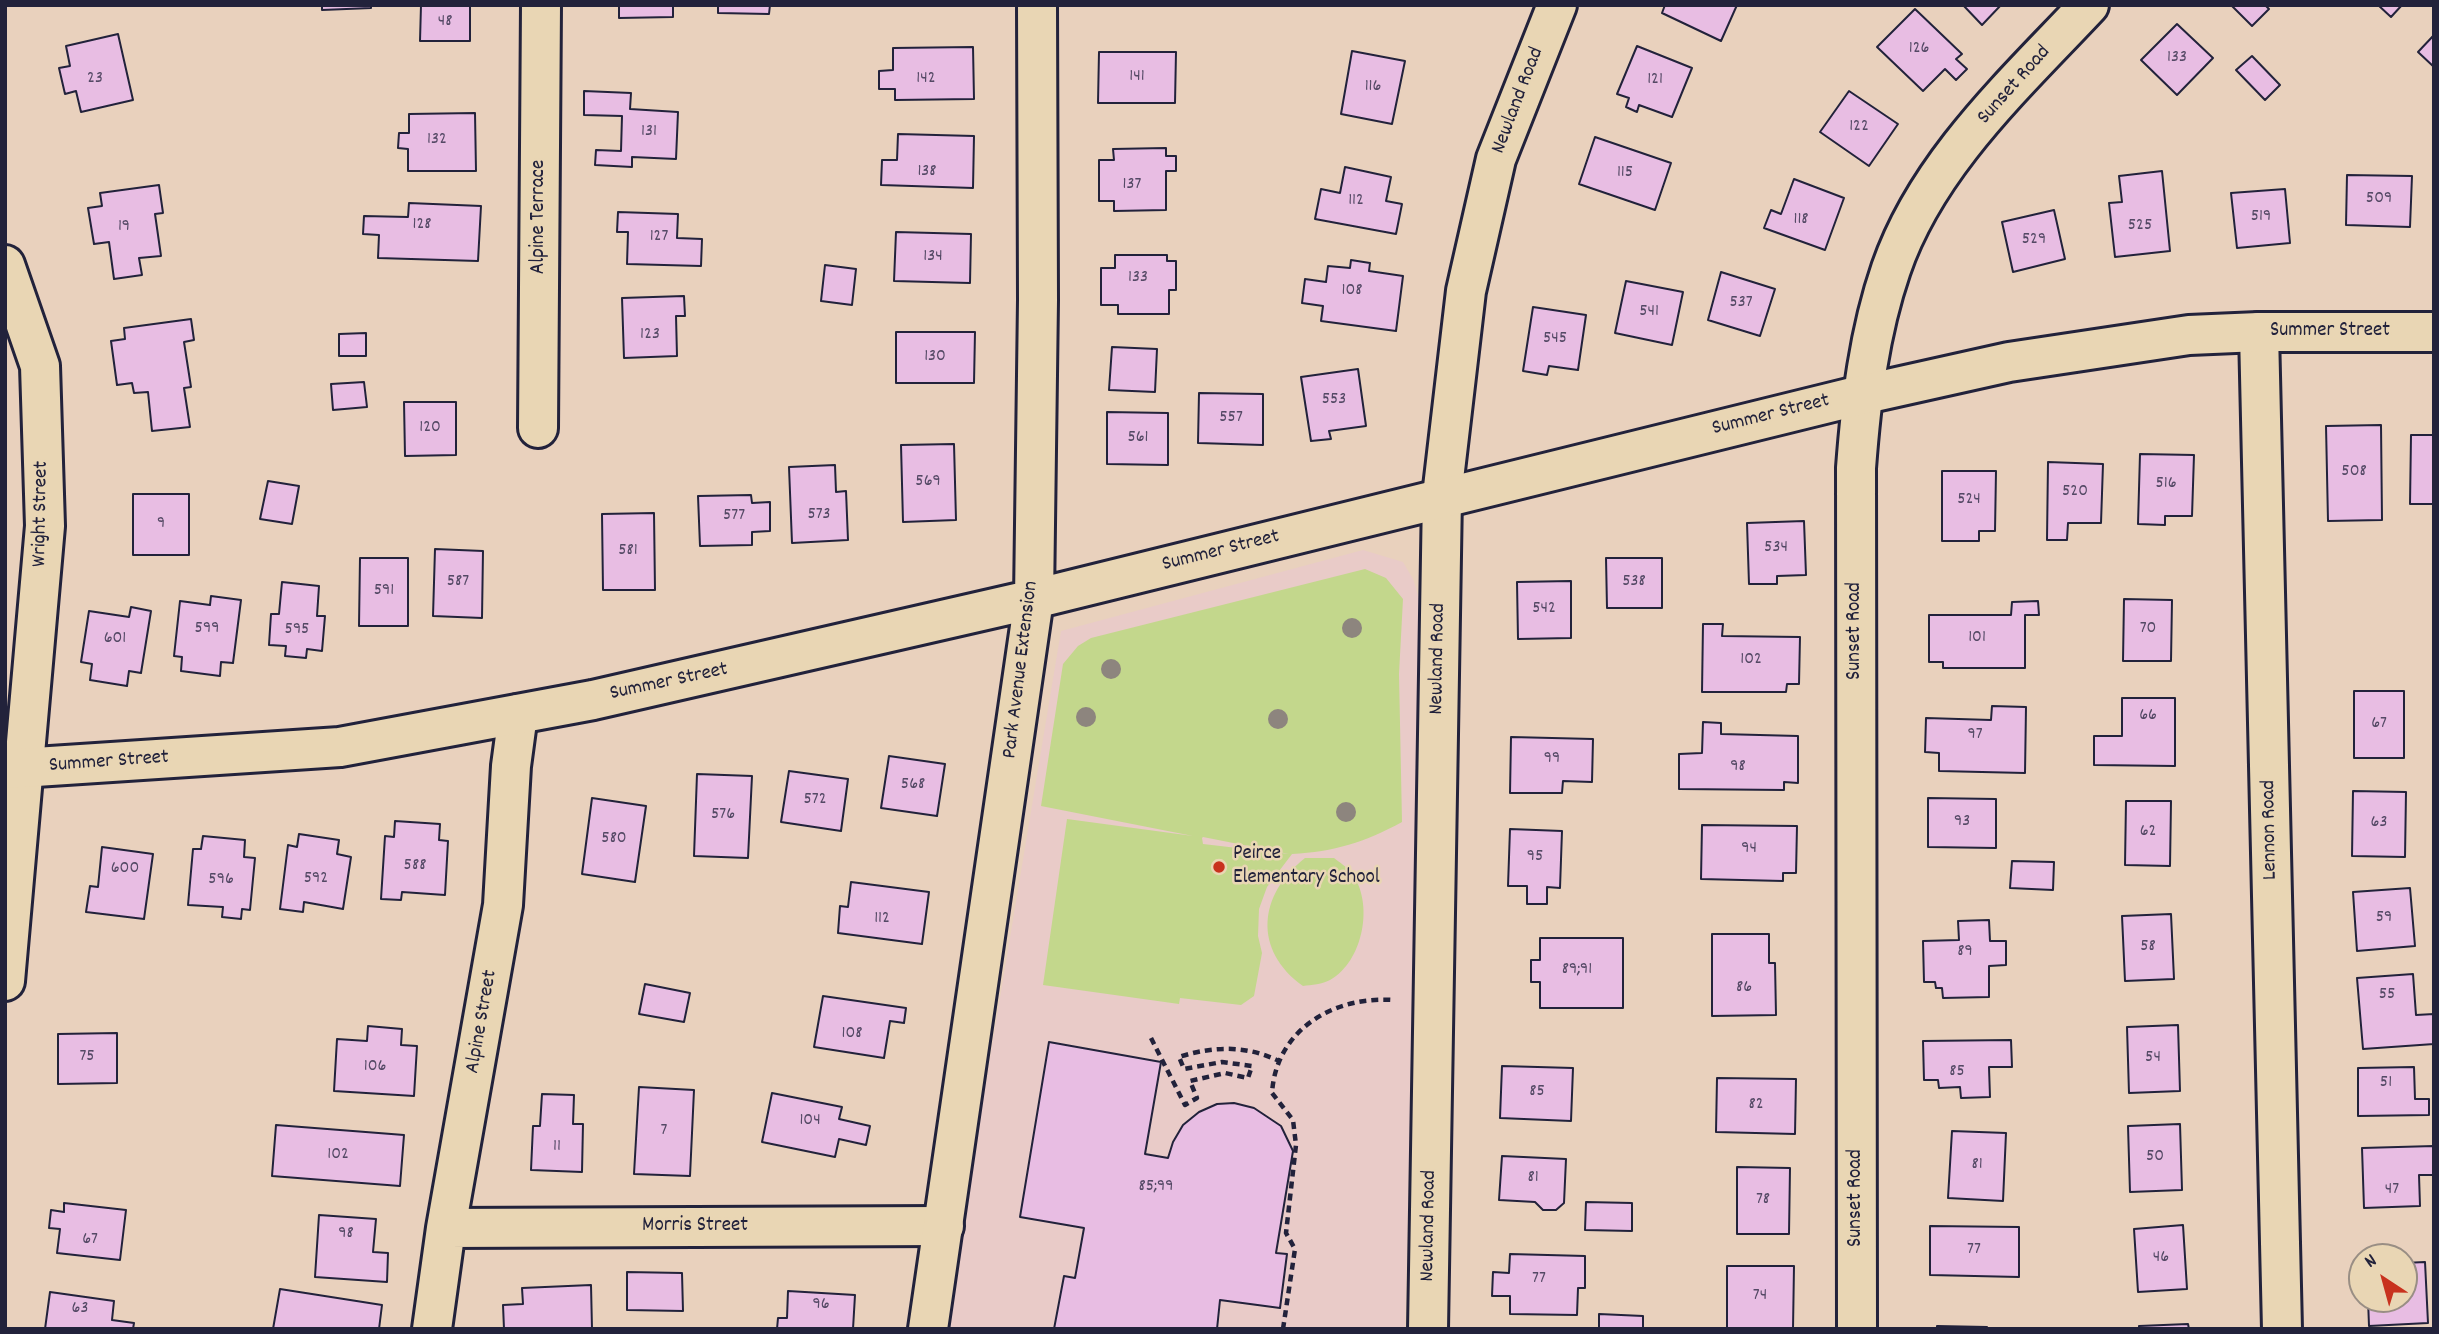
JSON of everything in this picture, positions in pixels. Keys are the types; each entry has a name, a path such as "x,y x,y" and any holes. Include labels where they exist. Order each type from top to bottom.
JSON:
{"street":[{"name":"Alpine Terrace","path":"538,428 541,5"},
{"name":"Park Avenue Extension","path":"928,1329 1034,599 1037,5"},
{"name":"Newland Road","path":"1428,1329 1442,496 1466,291 1496,159 1557,5"},
{"name":"Sunset Road","path":"1857,1329 1856,468 1861,395 1891,268 1917,212 1951,159 1992,110 2089,5"},
{"name":"Wright Street","path":"5,265 40,366 45,526 16,769 5,981"},
{"name":"Summer Street","path":"16,769 341,747 518,714 835,647 1442,496 2009,362 2118,344 2259,332 2434,332"},
{"name":"Lennon Road","path":"2259,332 2282,1329"},
{"name":"Alpine Street","path":"432,1329 446,1228 503,905 511,766 518,714"},
{"name":"Morris Street","path":"446,1228 944,1226"}],"path":[{"path":"1283,1329 1294,1249 1286,1233 1296,1145 1293,1119 1272,1093 1273,1071 1288,1043 1321,1014 1351,1001 1405,1001"},
{"path":"1151,1038 1185,1105 1197,1097 1189,1082 1225,1073 1248,1078 1252,1066 1222,1062 1184,1069 1178,1057 1209,1049 1234,1049 1264,1054 1279,1060"}],"shaded area":[{"name":"Peirce Elementary School","path":"1363,550 1403,562 1413,579 1422,608 1405,1329 945,1329 1061,631"}],"green space":[{"path":"1365,569 1386,578 1403,599 1399,674 1402,822 1349,845 1292,854 1267,887 1259,909 1258,936 1262,953 1254,996 1241,1005 1180,998 1179,1004 1043,985 1067,819 1193,836 1041,806 1063,664 1078,646 1091,638","holes":["1203,837 1289,854 1203,844"]},
{"path":"1305,858 1334,858 1349,870 1358,885 1364,915 1362,931 1351,960 1327,981 1303,986 1287,972 1276,956 1269,939 1268,922 1278,889 1289,873"}],"building":[{"path":"322,5 371,5 371,8 322,10"},
{"path":"421,5 470,5 470,41 420,41"},
{"path":"619,5 673,5 673,17 619,18"},
{"path":"718,5 770,5 769,14 718,13"},
{"path":"1665,5 1737,5 1721,41 1662,13"},
{"path":"1963,5 2001,5 1982,25"},
{"path":"2231,5 2265,5 2269,9 2252,26"},
{"path":"2378,5 2402,5 2391,17"},
{"path":"1915,9 1962,54 1956,59 1967,69 1956,80 1945,69 1923,91 1877,47"},
{"path":"2177,24 2213,58 2177,95 2141,60"},
{"path":"118,34 133,100 81,112 76,91 65,94 59,68 70,66 66,46"},
{"path":"2434,35 2434,67 2418,52"},
{"path":"1637,46 1692,68 1672,117 1639,105 1637,112 1626,107 1629,98 1617,94"},
{"path":"973,47 974,99 895,100 895,89 879,89 879,71 893,70 893,48"},
{"path":"1352,51 1405,61 1392,124 1341,114"},
{"path":"1099,52 1176,52 1175,103 1098,103"},
{"path":"2252,56 2280,85 2265,100 2236,70"},
{"path":"584,91 631,93 630,109 678,112 676,159 632,157 632,167 595,165 596,150 621,151 622,116 584,115"},
{"path":"1849,91 1898,124 1869,166 1820,132"},
{"path":"475,113 476,171 408,171 408,149 398,148 399,133 409,133 409,114"},
{"path":"898,134 974,136 973,188 881,185 882,160 897,160"},
{"path":"1595,137 1671,163 1655,210 1579,184"},
{"path":"1166,148 1166,156 1176,156 1176,171 1166,171 1166,210 1114,211 1114,201 1099,201 1099,160 1114,160 1113,149"},
{"path":"1345,167 1391,177 1386,201 1402,204 1396,234 1315,219 1321,189 1340,193"},
{"path":"2162,171 2170,251 2115,257 2109,203 2122,202 2119,176"},
{"path":"2347,175 2412,176 2410,227 2346,225"},
{"path":"1794,179 1844,198 1825,250 1764,228 1771,210 1781,214"},
{"path":"159,185 163,213 155,214 161,256 139,258 142,275 114,279 109,242 94,244 88,208 102,206 100,193"},
{"path":"2285,189 2290,243 2237,248 2231,193"},
{"path":"409,203 481,206 478,261 378,258 379,235 363,234 364,216 408,217"},
{"path":"2054,210 2065,259 2013,272 2002,222"},
{"path":"618,212 678,214 677,238 702,239 701,266 627,264 628,232 617,232"},
{"path":"896,232 971,234 970,283 894,281"},
{"path":"1115,255 1167,255 1167,261 1176,261 1176,290 1169,290 1169,314 1118,314 1118,305 1101,305 1101,268 1115,268"},
{"path":"1351,260 1370,263 1369,271 1403,276 1396,331 1321,321 1323,306 1302,303 1305,279 1326,282 1328,266 1350,268"},
{"path":"825,265 856,269 852,305 821,301"},
{"path":"1721,272 1775,289 1760,336 1708,320"},
{"path":"1626,281 1683,292 1672,345 1615,333"},
{"path":"684,296 685,316 676,316 677,356 624,358 622,298"},
{"path":"1533,307 1586,315 1578,370 1549,366 1547,375 1523,371"},
{"path":"191,319 194,340 184,342 191,387 184,388 190,427 152,431 148,392 134,393 132,383 117,385 111,341 125,339 124,328"},
{"path":"896,332 975,332 974,383 896,383"},
{"path":"366,333 366,356 339,356 339,334"},
{"path":"1112,347 1157,349 1155,392 1109,390"},
{"path":"1358,369 1366,426 1329,431 1331,439 1311,441 1301,377"},
{"path":"364,382 367,407 333,410 331,384"},
{"path":"1199,393 1263,394 1263,445 1198,443"},
{"path":"404,402 456,402 456,455 405,456"},
{"path":"1107,412 1168,413 1168,465 1107,464"},
{"path":"2381,425 2382,520 2328,521 2326,426"},
{"path":"2411,435 2434,435 2434,504 2410,504"},
{"path":"954,444 956,520 903,522 901,445"},
{"path":"2140,454 2194,455 2192,516 2165,516 2165,525 2138,524"},
{"path":"2048,462 2103,464 2101,523 2068,523 2067,540 2047,540"},
{"path":"835,465 836,492 846,491 848,540 792,543 789,467"},
{"path":"1942,471 1996,471 1995,531 1979,531 1979,541 1942,541"},
{"path":"268,481 299,486 292,524 260,519"},
{"path":"133,494 189,494 189,555 133,555"},
{"path":"751,495 752,503 770,502 770,531 752,532 752,545 700,546 698,496"},
{"path":"654,513 655,590 603,590 602,514"},
{"path":"1804,521 1806,575 1777,576 1777,584 1749,584 1747,523"},
{"path":"435,549 483,551 482,618 433,616"},
{"path":"360,558 408,558 408,626 359,626"},
{"path":"1606,558 1662,558 1662,608 1607,608"},
{"path":"1571,581 1571,638 1518,639 1517,582"},
{"path":"282,582 319,586 317,616 325,616 322,651 307,649 306,658 285,656 286,646 269,645 271,614 279,614"},
{"path":"211,596 241,600 233,663 221,662 220,676 181,671 182,657 174,656 180,601 210,605"},
{"path":"2124,599 2172,600 2171,661 2123,661"},
{"path":"2038,601 2039,615 2025,615 2025,668 1943,668 1943,662 1929,662 1929,615 2011,615 2012,602"},
{"path":"131,607 151,611 141,673 129,671 127,686 90,680 92,664 81,662 89,611 129,617"},
{"path":"1703,624 1723,624 1722,636 1800,637 1799,684 1787,684 1786,692 1702,692"},
{"path":"2354,691 2404,691 2404,758 2354,758"},
{"path":"2122,698 2175,698 2175,766 2094,765 2094,736 2122,736"},
{"path":"1992,706 2026,707 2025,773 1939,771 1939,753 1925,752 1926,718 1991,720"},
{"path":"1703,722 1721,723 1721,734 1798,736 1798,783 1784,782 1784,790 1679,789 1679,754 1702,753"},
{"path":"1511,737 1593,739 1592,782 1563,781 1562,793 1510,793"},
{"path":"889,756 945,764 937,816 881,808"},
{"path":"789,771 848,779 841,831 781,822"},
{"path":"697,774 752,776 748,858 694,856"},
{"path":"2353,791 2406,792 2405,857 2352,856"},
{"path":"592,798 646,806 635,882 582,874"},
{"path":"1928,798 1996,799 1996,848 1928,847"},
{"path":"2126,801 2171,801 2170,866 2125,865"},
{"path":"395,821 440,824 439,840 448,841 445,895 402,892 401,900 381,899 385,836 394,837"},
{"path":"1702,825 1797,826 1796,873 1783,873 1783,881 1701,879"},
{"path":"1510,829 1562,831 1560,888 1547,887 1547,904 1527,904 1527,886 1508,886"},
{"path":"299,834 339,840 337,854 351,857 343,909 304,902 303,912 280,909 288,845 297,847"},
{"path":"203,836 245,840 244,857 255,858 250,910 242,909 241,919 222,917 223,907 188,905 193,849 201,849"},
{"path":"102,847 153,854 144,919 86,912 90,886 98,887"},
{"path":"2012,861 2054,862 2053,890 2010,888"},
{"path":"851,882 929,892 922,944 838,933 840,906 848,907"},
{"path":"2410,888 2415,946 2357,951 2353,892"},
{"path":"2171,914 2174,979 2125,981 2122,916"},
{"path":"1989,920 1990,941 2006,941 2006,965 1989,966 1989,997 1943,998 1942,988 1936,988 1935,982 1924,982 1923,941 1959,940 1958,921"},
{"path":"1712,934 1769,934 1769,963 1775,963 1776,1015 1712,1016"},
{"path":"1540,938 1623,938 1623,1008 1540,1008 1540,982 1531,982 1531,960 1540,960"},
{"path":"2413,974 2416,1015 2434,1014 2434,1044 2363,1049 2357,978"},
{"path":"645,984 690,993 684,1022 639,1014"},
{"path":"823,996 906,1008 904,1023 890,1021 884,1058 814,1047"},
{"path":"2178,1025 2180,1091 2129,1093 2127,1027"},
{"path":"368,1026 402,1029 401,1045 417,1046 414,1096 334,1091 337,1039 367,1041"},
{"path":"117,1033 117,1083 58,1084 58,1034"},
{"path":"2011,1040 2012,1067 1989,1067 1990,1097 1961,1098 1960,1087 1939,1088 1938,1080 1924,1080 1923,1041"},
{"path":"1049,1042 1161,1062 1145,1154 1168,1158 1183,1125 1199,1112 1217,1104 1234,1103 1254,1108 1281,1126 1293,1151 1276,1253 1287,1254 1280,1308 1220,1300 1217,1329 1054,1329 1064,1276 1075,1278 1084,1228 1020,1217"},
{"path":"1502,1066 1573,1068 1571,1121 1500,1118"},
{"path":"2414,1067 2415,1099 2429,1099 2429,1115 2358,1116 2358,1068"},
{"path":"1717,1078 1796,1079 1795,1134 1716,1132"},
{"path":"639,1087 694,1090 690,1176 634,1174"},
{"path":"772,1093 842,1107 839,1119 870,1126 866,1145 839,1139 835,1157 762,1142"},
{"path":"542,1094 574,1095 573,1124 583,1124 582,1172 531,1170 533,1126 540,1126"},
{"path":"2180,1124 2182,1190 2130,1192 2128,1126"},
{"path":"276,1125 404,1135 400,1186 272,1176"},
{"path":"1952,1131 2006,1133 2003,1201 1948,1198"},
{"path":"2434,1146 2434,1175 2419,1175 2420,1206 2364,1208 2362,1148"},
{"path":"1502,1156 1566,1159 1564,1203 1556,1210 1543,1210 1535,1202 1499,1200"},
{"path":"1737,1167 1790,1168 1789,1234 1737,1234"},
{"path":"1586,1202 1632,1203 1632,1231 1585,1230"},
{"path":"64,1203 126,1210 120,1260 57,1253 60,1229 49,1228 51,1210 64,1212"},
{"path":"319,1215 376,1219 373,1252 388,1253 387,1282 315,1277"},
{"path":"2183,1225 2187,1289 2138,1292 2134,1229"},
{"path":"1930,1226 2019,1227 2019,1277 1930,1275"},
{"path":"1510,1254 1585,1256 1585,1288 1578,1288 1577,1315 1510,1314 1510,1296 1492,1296 1493,1272 1509,1273"},
{"path":"2418,1262 2425,1262 2428,1323 2369,1326 2369,1313 2418,1313"},
{"path":"1727,1266 1794,1266 1793,1329 1727,1329"},
{"path":"627,1272 682,1273 683,1311 627,1310"},
{"path":"591,1285 592,1329 504,1329 503,1305 523,1304 522,1288"},
{"path":"280,1289 382,1305 379,1329 273,1329"},
{"path":"788,1291 855,1295 853,1329 777,1329 778,1318 787,1318"},
{"path":"50,1292 114,1301 112,1320 134,1323 133,1329 45,1329"},
{"path":"1599,1314 1643,1316 1643,1329 1599,1329"},
{"path":"2188,1324 2189,1329 2139,1329 2139,1326"},
{"path":"1937,1326 1987,1327 1987,1329 1937,1329"}],"place":[{"name":"Peirce Elementary School","path":"1219,867"}]}
